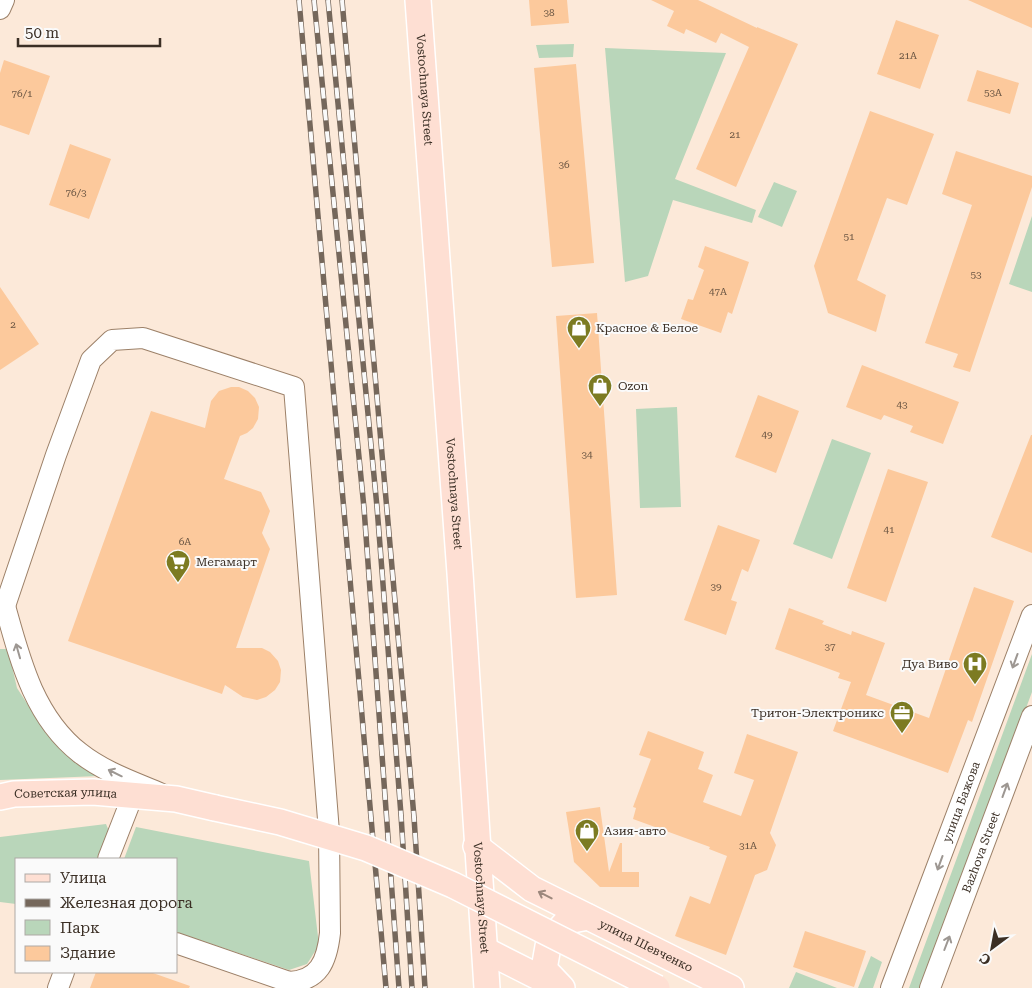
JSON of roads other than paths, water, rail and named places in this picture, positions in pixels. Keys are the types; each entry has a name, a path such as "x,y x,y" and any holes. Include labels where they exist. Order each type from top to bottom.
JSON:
{"main road":[{"name":"Vostochnaya Street","path":"418,0 459,563 476,846 487,988"},
{"name":"Советская улица","path":"0,797 14,794 92,792 176,799 280,822 366,848 453,885 658,988"},
{"name":"улица Шевченко","path":"476,846 532,889 731,988"},
{"path":"561,988 544,969 549,941 567,921 588,917"},
{"path":"485,950 561,988"}],"street":[{"path":"0,9 4,0"},
{"path":"176,799 113,773 80,753 54,728 34,695 2,610 91,360 112,340 143,338 294,387 329,832 329,944 321,966 316,973 308,979 289,982 178,944"},
{"name":"улица Бажова","path":"892,988 1032,615"},
{"name":"Bazhova Street","path":"930,988 1032,716"},
{"name":"Советская улица","path":"108,858 133,796"},
{"path":"58,988 64,973"}],"railway":[{"path":"299,0 386,988"},
{"path":"314,0 364,508 399,988"},
{"path":"328,0 377,507 401,815 412,988"},
{"path":"342,0 414,817 425,988"}],"place":[{"name":"Красное & Белое","path":"579,349"},
{"name":"Ozon","path":"600,407"},
{"name":"Мегамарт","path":"178,583"},
{"name":"Дуа Виво","path":"975,685"},
{"name":"Тритон-Электроникс","path":"902,734"},
{"name":"Азия-авто","path":"587,852"}]}
